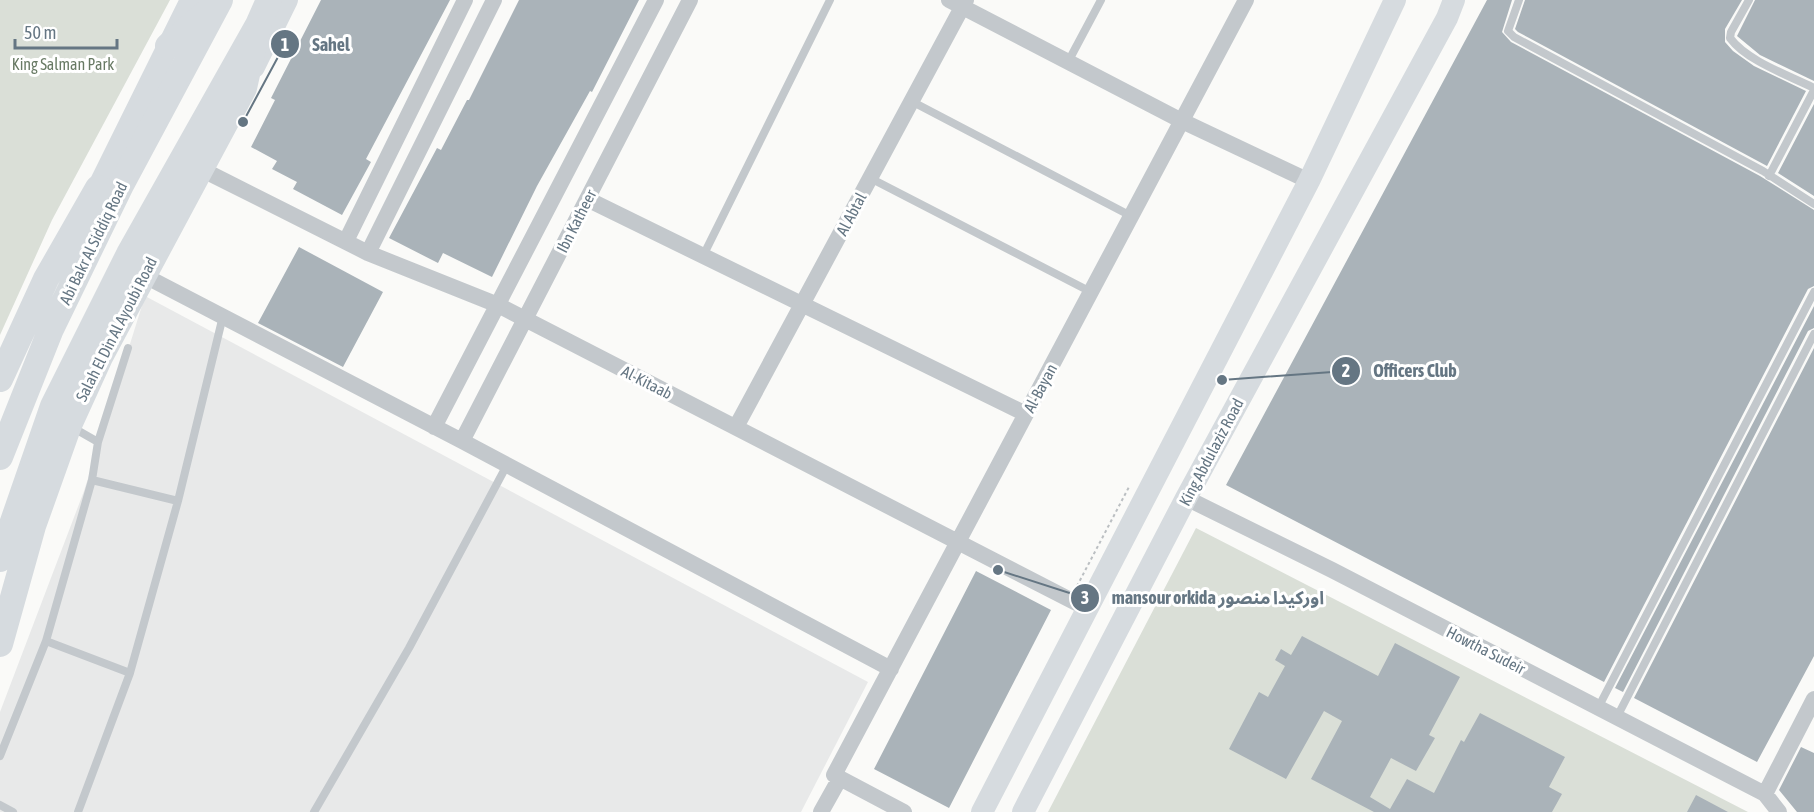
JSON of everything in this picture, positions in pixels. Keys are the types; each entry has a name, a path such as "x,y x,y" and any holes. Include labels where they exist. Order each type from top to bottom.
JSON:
{"main road":[{"path":"0,379 46,279 98,188 191,0"},
{"name":"Salah El Din Al Ayoubi Road","path":"0,644 33,526 69,425 100,357 136,265 258,25 268,0"},
{"path":"244,87 287,0"},
{"path":"982,812 1086,608 1310,181 1395,0"},
{"path":"168,46 219,1"},
{"name":"Abi Bakr Al Siddiq Road","path":"0,458 51,329 96,236 219,1"},
{"name":"King Abdulaziz Road","path":"1023,812 1186,498 1454,6"},
{"name":"Salah El Din Al Ayoubi Road","path":"136,265 170,224 244,87 258,25"},
{"path":"96,236 98,188"},
{"path":"0,559 53,406 136,265"}],"street":[{"path":"346,241 465,0"},
{"path":"368,253 494,0"},
{"name":"Ibn Katheer","path":"434,427 656,0"},
{"name":"Ibn Katheer","path":"462,441 690,0"},
{"name":"Al-Bayan","path":"821,812 891,669 1246,0"},
{"path":"959,2 1182,121 1310,181"},
{"name":"Al Abtal","path":"736,427 911,101 959,2"},
{"name":"Al-Kitaab","path":"201,169 368,253 498,304 1086,608"},
{"path":"587,199 1026,414"},
{"path":"136,265 223,316 891,669"},
{"name":"Howtha Sudeir","path":"1186,498 1332,570 1766,794 1779,812"},
{"path":"1766,794 1814,699"},
{"path":"837,777 904,812"}],"lane":[{"path":"703,255 830,0"},
{"path":"1068,62 1101,0"},
{"path":"1519,0 1508,31 1514,37 1769,176 1814,204"},
{"path":"1749,0 1730,38 1737,47 1748,54 1814,89 1769,176"},
{"path":"911,101 1131,216"},
{"path":"870,178 1091,292"},
{"path":"1598,708 1814,292"},
{"path":"78,812 130,674 178,501 223,316"},
{"path":"1617,717 1814,334"},
{"path":"0,756 46,641 92,480 98,442 128,348"},
{"path":"69,425 98,442"},
{"path":"314,812 409,648 507,465"},
{"path":"92,480 178,501"},
{"path":"46,641 130,674"},
{"path":"0,805 13,812"}],"shaded area":[{"path":"145,296 868,682 801,812 0,812 0,712 84,491"}],"green space":[{"name":"King Salman Park","path":"0,0 170,0 52,220 0,335"},
{"path":"1196,528 1748,812 1048,812"}],"building":[{"path":"321,0 450,0 366,159 371,162 342,215 293,189 297,182 272,169 277,161 251,147 275,100 271,98"},
{"path":"519,0 639,0 592,92 590,91 537,186 492,277 443,253 438,263 389,238 437,148 441,150 469,100"},
{"path":"1487,0 1512,0 1502,32 1511,42 1760,176 1814,210 1814,286 1808,289 1604,682 1226,485"},
{"path":"1525,0 1742,0 1725,29 1725,42 1733,51 1754,66 1806,91 1767,166 1518,32 1515,29"},
{"path":"1755,0 1814,0 1814,81 1760,55 1737,36"},
{"path":"1814,104 1814,196 1778,173"},
{"path":"299,247 383,292 343,367 258,323"},
{"path":"1814,306 1814,328 1808,331 1623,692 1615,688"},
{"path":"1814,348 1814,656 1757,762 1634,698"},
{"path":"976,571 1051,610 949,808 874,769"},
{"path":"1302,636 1378,676 1395,643 1460,677 1429,735 1435,738 1416,771 1391,758 1370,797 1390,809 1407,779 1434,793 1461,740 1464,742 1480,713 1565,757 1549,787 1562,794 1552,812 1374,812 1311,779 1342,721 1324,711 1286,779 1229,749 1259,692 1268,697 1285,666 1275,660 1281,649 1291,655"},
{"path":"1801,747 1814,753 1814,812 1797,812 1779,790"},
{"path":"1696,795 1728,812 1687,812"}],"place":[{"name":"Sahel","path":"243,122"},
{"name":"Officers Club","path":"1222,380"},
{"name":"mansour orkida اوركيدا منصور","path":"998,570"}]}
